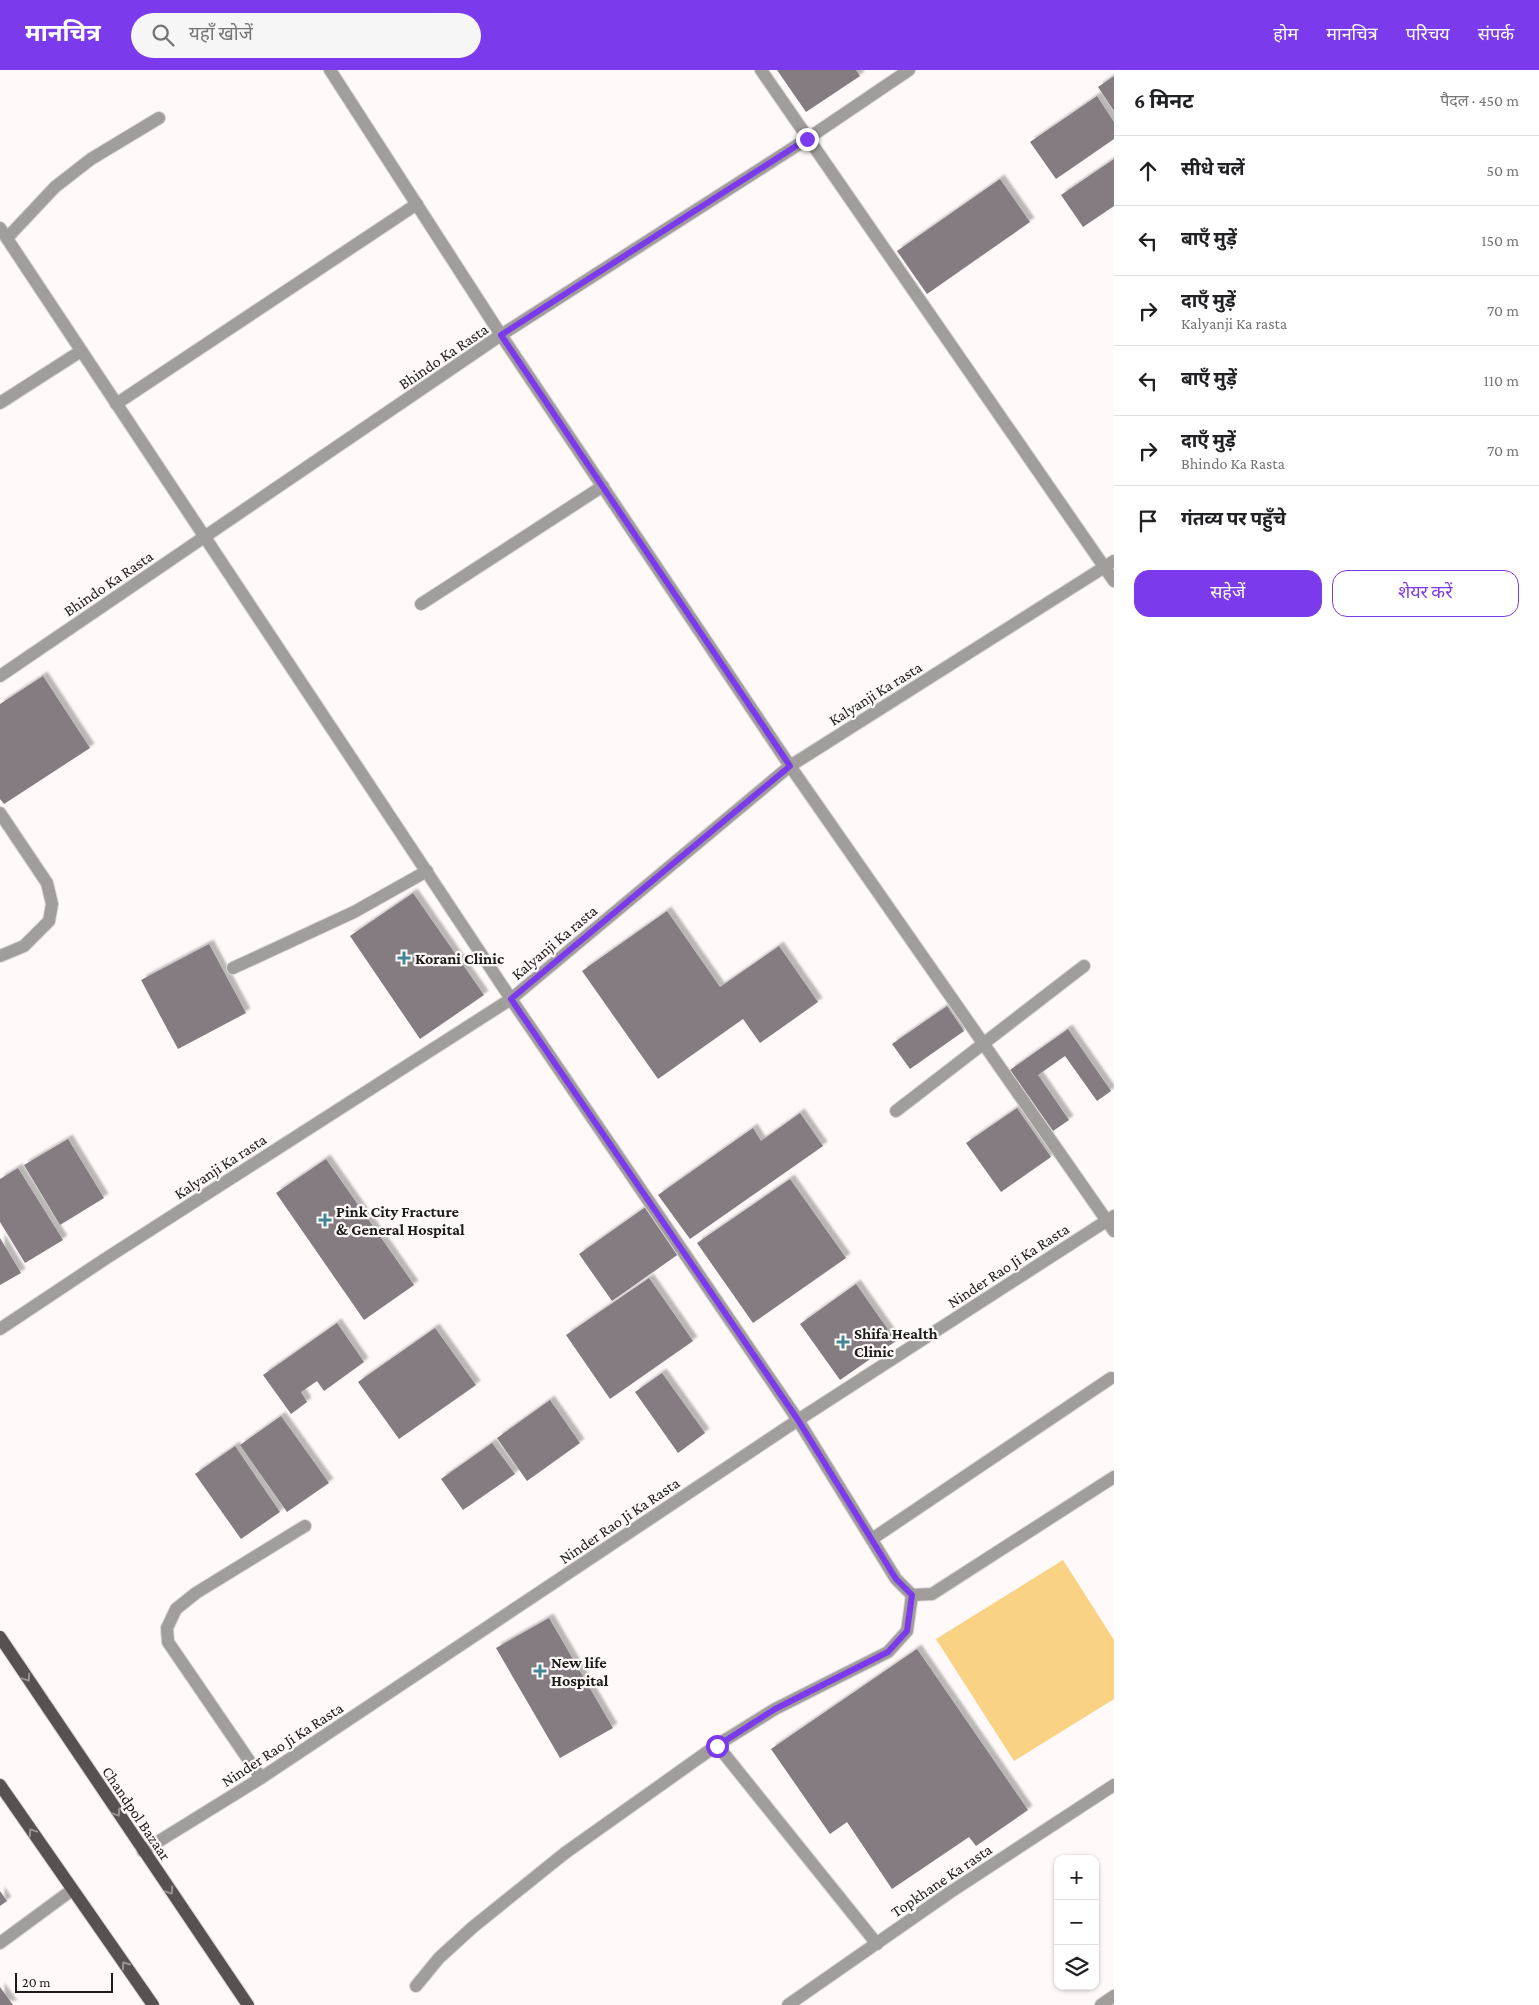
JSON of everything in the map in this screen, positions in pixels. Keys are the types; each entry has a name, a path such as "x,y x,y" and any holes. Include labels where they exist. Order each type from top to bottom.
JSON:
{"main road":[{"name":"Chandpol Bazaar","path":"0,1637 248,2005"},
{"path":"0,1785 153,2005"}],"street":[{"path":"330,70 501,335 790,766 984,1044 1112,1222"},
{"path":"761,70 807,139 1109,564 1114,581"},
{"name":"Bhindo Ka Rasta","path":"0,676 501,335 807,139 909,70"},
{"path":"159,118 91,159 54,187 3,233 428,871 511,999 798,1420 896,1579 912,1595 932,1594 1114,1477"},
{"path":"116,404 417,204"},
{"path":"0,404 81,351"},
{"path":"421,604 603,486"},
{"name":"Kalyanji Ka rasta","path":"0,1328 511,999 790,766 1109,564"},
{"path":"0,813 47,883 52,904 49,921 24,946 0,956"},
{"path":"233,968 354,912 428,871"},
{"path":"896,1111 1084,966"},
{"name":"Ninder Rao Ji Ka Rasta","path":"143,1851 261,1778 798,1420 1112,1222"},
{"path":"872,1539 1111,1378"},
{"path":"261,1778 168,1642 167,1628 176,1609 196,1593 305,1526"},
{"path":"416,1986 439,1958 473,1927 565,1853 717,1746 775,1709 888,1652 907,1631 912,1595"},
{"path":"717,1746 877,1944"},
{"name":"Topkhane Ka rasta","path":"788,2005 949,1893 1114,1785"},
{"path":"0,1943 72,1890"},
{"path":"1101,2005 1114,1996"}],"shaded area":[{"path":"1063,1560 1114,1640 1114,1699 1014,1761 936,1639"}],"building":[{"path":"777,70 856,70 860,76 806,112"},
{"path":"1114,76 1114,111 1098,87"},
{"path":"1097,96 1114,122 1114,139 1056,179 1030,142"},
{"path":"1114,159 1114,206 1083,227 1061,195"},
{"path":"1000,179 1030,222 927,294 897,251"},
{"path":"43,676 90,748 4,804 0,799 0,704"},
{"path":"413,893 484,995 420,1039 350,936"},
{"path":"667,911 720,987 779,946 818,1002 760,1043 743,1019 658,1079 582,971"},
{"path":"209,944 246,1013 178,1049 141,980"},
{"path":"947,1006 964,1031 910,1069 892,1044"},
{"path":"1068,1029 1111,1091 1097,1101 1065,1056 1038,1075 1069,1120 1053,1131 1010,1070"},
{"path":"1017,1108 1051,1157 1001,1192 966,1143"},
{"path":"800,1113 823,1146 690,1239 658,1195 753,1128 761,1141"},
{"path":"68,1139 104,1198 60,1225 24,1165"},
{"path":"326,1159 414,1285 364,1320 276,1193"},
{"path":"18,1168 63,1240 25,1263 0,1222 0,1179"},
{"path":"790,1179 846,1258 753,1323 697,1243"},
{"path":"647,1206 680,1253 612,1301 579,1254"},
{"path":"0,1238 21,1273 0,1285"},
{"path":"649,1278 693,1341 610,1399 566,1335"},
{"path":"856,1284 896,1341 840,1380 800,1324"},
{"path":"337,1323 364,1362 324,1391 317,1381 301,1392 307,1402 291,1414 263,1375"},
{"path":"435,1328 476,1385 399,1439 358,1382"},
{"path":"662,1373 705,1433 678,1453 635,1392"},
{"path":"550,1400 580,1443 527,1481 497,1438"},
{"path":"281,1416 329,1483 287,1512 240,1445"},
{"path":"492,1443 515,1474 463,1510 441,1479"},
{"path":"235,1446 280,1512 241,1539 195,1474"},
{"path":"549,1618 613,1728 560,1758 496,1648"},
{"path":"917,1649 1028,1810 976,1846 969,1837 892,1889 847,1822 830,1834 771,1749"},
{"path":"0,1891 7,1901 0,1906"},
{"path":"0,1987 13,2005 0,2005"}],"place":[{"name":"Korani Clinic","path":"404,958"},
{"name":"Pink City Fracture & General Hospital","path":"325,1220"},
{"name":"Shifa Health Clinic","path":"843,1342"},
{"name":"New life Hospital","path":"540,1671"}],"route":[{"path":"717,1746 775,1709 888,1652 907,1631 912,1595 896,1579 798,1420 511,999 790,766 501,335 807,139"}]}
